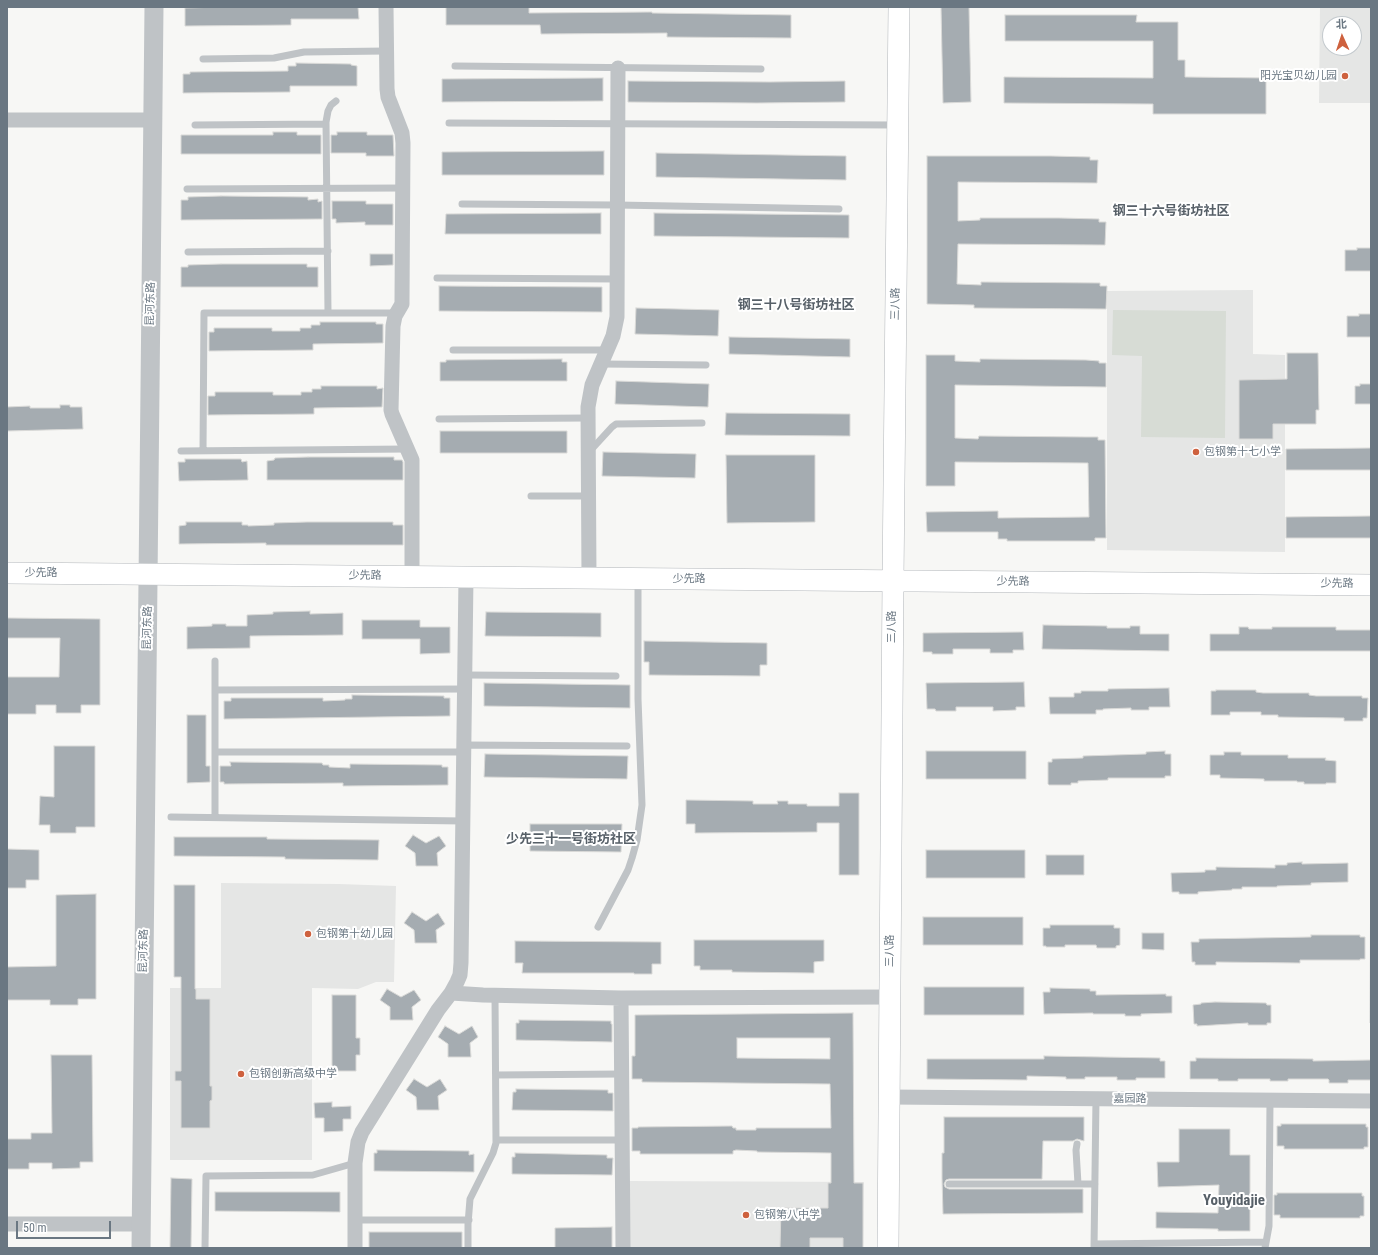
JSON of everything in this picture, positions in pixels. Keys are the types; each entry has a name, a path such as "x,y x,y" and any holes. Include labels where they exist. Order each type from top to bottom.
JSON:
{"main road":[{"name":"三八路","path":"888,1248 899,7"},
{"name":"少先路","path":"7,573 1371,585"}],"street":[{"name":"昆河东路","path":"141,1248 154,7"},
{"path":"386,7 388,97 403,138 402,300 396,313 393,326 392,414 411,455 413,466 412,576"},
{"path":"589,578 589,396 592,384 613,336 617,317 618,68"},
{"path":"7,120 153,120"},
{"path":"355,1248 355,1163 356,1151 362,1132 438,1010 451,993 460,975 466,577"},
{"path":"451,993 621,998 890,997"},
{"path":"621,998 623,1248"},
{"name":"嘉园路","path":"889,1097 1371,1101"},
{"path":"7,1224 141,1224"}],"lane":[{"path":"204,59 274,58 304,52 386,52"},
{"path":"455,66 761,69"},
{"path":"328,313 326,124 328,111 336,101"},
{"path":"449,123 898,125"},
{"path":"195,125 326,124"},
{"path":"187,190 403,188"},
{"path":"462,204 839,209"},
{"path":"188,252 328,251"},
{"path":"437,278 617,279"},
{"path":"202,451 204,313 396,313"},
{"path":"453,350 604,357 706,365"},
{"path":"439,418 588,418"},
{"path":"588,454 616,424 702,423"},
{"path":"181,451 408,449"},
{"path":"532,496 588,496"},
{"path":"598,927 628,870 637,840 642,805 638,699 638,578"},
{"path":"215,661 215,817"},
{"path":"215,690 616,676"},
{"path":"215,752 628,746"},
{"path":"171,816 463,821"},
{"path":"468,1248 470,1199 493,1153 496,1140 495,995"},
{"path":"496,1075 622,1074"},
{"path":"1096,1098 1094,1246 1266,1245 1269,1226 1270,1100"},
{"path":"496,1140 623,1140"},
{"path":"1077,1144 1078,1184"},
{"path":"205,1248 206,1176 313,1175 355,1163"},
{"path":"948,1184 1095,1184"},
{"path":"355,1220 469,1220"}],"shaded area":[{"name":"阳光宝贝幼儿园","path":"1320,7 1371,7 1371,103 1319,103"},
{"name":"包钢第十七小学","path":"1253,290 1253,354 1285,355 1285,552 1107,550 1107,291"},
{"path":"1113,310 1226,311 1225,438 1141,437 1142,356 1112,355"},
{"path":"221,883 396,886 394,982 376,982 358,989 312,988 312,1160 170,1160 170,988 221,988"},
{"path":"1370,920 1371,1023 1369,1023"},
{"name":"包钢第八中学","path":"629,1181 864,1182 863,1248 628,1248"}],"building":[{"path":"358,7 359,19 291,19 291,25 185,26 185,8"},
{"path":"446,7 529,7 529,13 652,12 791,15 791,38 667,37 667,33 541,34 540,25 446,25"},
{"path":"941,7 969,7 971,102 943,103"},
{"path":"1005,15 1137,15 1136,22 1178,22 1178,60 1185,60 1185,77 1266,78 1266,114 1153,114 1153,104 1004,103 1004,77 1153,78 1153,41 1005,41"},
{"path":"296,63 351,64 357,66 357,86 290,86 290,92 183,93 183,74 190,74 190,72 288,71 288,66 296,66"},
{"path":"603,78 603,101 442,102 442,79"},
{"path":"628,81 845,81 845,102 628,102"},
{"path":"273,132 297,132 297,135 321,135 321,154 181,154 181,135 273,135"},
{"path":"337,132 367,132 367,135 393,135 394,156 366,156 366,153 331,153 331,135 337,135"},
{"path":"604,151 604,175 442,175 442,152"},
{"path":"656,153 846,156 846,180 656,177"},
{"path":"927,156 1051,156 1090,157 1090,160 1098,160 1097,183 958,182 958,221 980,220 980,218 1059,218 1099,219 1099,222 1106,222 1105,245 958,244 957,284 981,285 981,282 1100,283 1100,286 1107,286 1106,309 974,308 974,305 927,304"},
{"path":"188,197 308,197 308,200 318,199 318,202 322,201 322,219 181,220 181,200 188,200"},
{"path":"332,201 366,201 366,204 393,204 393,225 365,225 365,222 336,223 336,219 332,219"},
{"path":"601,213 601,234 445,234 446,214"},
{"path":"654,213 849,215 849,238 654,236"},
{"path":"1357,248 1371,248 1371,271 1345,271 1345,250 1357,250"},
{"path":"370,254 393,254 393,265 370,266"},
{"path":"307,264 307,267 318,267 318,287 181,287 181,267 188,267 188,265"},
{"path":"439,286 602,287 602,312 439,311"},
{"path":"636,308 719,310 718,336 635,334"},
{"path":"1359,314 1371,314 1371,337 1347,337 1347,316 1359,316"},
{"path":"320,322 376,322 376,324 383,324 383,343 313,344 313,350 209,351 209,332 214,332 214,328 272,328 272,331 300,331 300,328 311,328 311,325 320,325"},
{"path":"729,337 850,339 850,357 729,354"},
{"path":"1287,353 1318,353 1319,410 1316,410 1316,424 1273,424 1273,439 1239,439 1239,380 1287,379"},
{"path":"926,355 955,355 955,361 980,362 980,359 1086,360 1106,363 1106,387 955,385 955,438 978,439 979,436 1098,437 1098,440 1105,440 1106,538 1095,538 1095,541 1007,541 1007,539 998,539 998,532 927,532 926,512 998,511 998,518 1089,517 1088,463 955,462 955,486 926,486"},
{"path":"562,359 562,362 567,362 567,381 440,381 440,362 446,362 446,360"},
{"path":"616,381 709,384 708,407 615,404"},
{"path":"1360,384 1371,384 1371,404 1355,404 1355,386 1360,386"},
{"path":"321,386 377,386 377,389 383,388 382,407 314,408 314,414 208,415 208,396 215,396 215,392 273,392 273,395 301,395 301,392 312,392 312,389 321,389"},
{"path":"60,405 82,407 83,429 7,431 7,407 30,406 30,408 60,408"},
{"path":"726,413 850,414 850,436 725,435"},
{"path":"440,431 567,431 567,453 440,453"},
{"path":"1371,448 1371,470 1286,470 1286,449"},
{"path":"603,452 696,454 695,478 602,476"},
{"path":"726,455 815,455 815,522 727,523"},
{"path":"394,457 394,460 402,460 403,462 403,480 267,480 267,461 274,460 275,458"},
{"path":"185,459 241,459 242,462 247,461 248,480 179,481 178,462 185,462"},
{"path":"1371,516 1371,538 1286,538 1286,517"},
{"path":"186,522 242,522 242,525 248,526 274,525 274,523 307,522 393,522 393,525 403,525 403,545 266,545 266,543 179,544 179,526 186,525"},
{"path":"310,611 310,614 343,613 343,635 250,636 250,648 187,649 187,627 212,626 212,624 247,626 247,615 273,614 273,612"},
{"path":"486,612 601,613 601,637 485,636"},
{"path":"7,618 100,619 100,705 81,705 81,713 56,713 56,705 36,705 36,714 7,714 7,677 59,677 60,638 7,638"},
{"path":"362,620 420,620 420,627 450,627 450,653 420,654 420,639 362,639"},
{"path":"1043,625 1107,626 1107,628 1130,628 1130,626 1140,626 1140,634 1169,634 1169,651 1042,649"},
{"path":"1239,627 1248,627 1249,629 1272,629 1272,627 1336,627 1336,630 1371,630 1371,651 1210,651 1210,634 1239,634"},
{"path":"1023,632 1024,650 1013,650 1013,653 990,653 990,649 953,649 953,654 932,654 932,652 923,652 923,633"},
{"path":"644,641 767,643 767,665 760,665 760,676 649,675 649,662 644,662"},
{"path":"1024,682 1025,707 1016,707 1016,710 993,711 993,707 956,707 956,711 936,711 935,709 927,709 926,683"},
{"path":"484,683 630,685 630,708 484,706"},
{"path":"1169,688 1170,707 1149,707 1149,710 1131,710 1131,708 1103,709 1096,710 1096,714 1050,714 1049,697 1074,697 1074,693 1081,693 1081,691"},
{"path":"1256,690 1256,692 1263,693 1309,693 1309,695 1316,696 1362,696 1362,698 1368,698 1367,718 1363,718 1363,721 1344,721 1344,718 1278,717 1278,715 1261,715 1261,712 1230,712 1230,715 1211,715 1211,691"},
{"path":"352,695 444,696 444,698 450,698 450,716 224,719 224,701 231,701 231,698 323,698 323,701 352,699"},
{"path":"187,715 206,715 206,766 210,766 210,782 187,783"},
{"path":"54,746 95,746 95,827 76,827 76,833 50,833 50,825 39,825 40,796 54,797"},
{"path":"926,751 1026,751 1026,779 926,779"},
{"path":"1165,751 1165,754 1171,754 1171,776 1165,776 1165,778 1108,778 1108,780 1078,781 1078,783 1071,783 1071,785 1048,784 1048,762 1052,762 1052,759 1083,758 1083,756 1146,754 1146,752"},
{"path":"1224,752 1241,752 1241,755 1288,755 1288,758 1326,758 1325,760 1336,761 1336,783 1304,784 1304,782 1297,781 1264,781 1264,779 1220,778 1220,775 1210,775 1210,755 1224,755"},
{"path":"485,754 628,756 627,779 484,777"},
{"path":"230,762 322,763 323,765 329,765 329,767 350,768 350,764 442,765 442,767 448,767 448,785 343,786 343,783 224,784 224,782 220,782 220,766 231,766"},
{"path":"839,793 859,793 859,875 839,875 839,823 817,823 817,832 695,833 695,824 686,824 686,800 753,801 753,804 778,804 777,801 788,801 788,804 807,804 807,806 839,806"},
{"path":"530,824 622,824 621,852 530,851"},
{"path":"413,835 426,843 439,836 446,846 437,853 438,866 416,866 415,853 405,846"},
{"path":"174,837 267,837 267,839 379,840 378,860 174,856"},
{"path":"7,849 39,850 39,880 26,880 26,888 7,888"},
{"path":"926,850 1025,850 1025,878 926,878"},
{"path":"1046,855 1084,855 1084,875 1046,875"},
{"path":"1302,862 1302,864 1348,863 1348,882 1311,883 1311,885 1277,887 1242,887 1242,889 1198,892 1198,894 1179,894 1179,892 1172,892 1171,873 1205,872 1205,870 1216,870 1216,867 1275,868 1275,865 1287,865 1287,863"},
{"path":"174,885 195,885 196,999 210,999 210,1086 212,1086 212,1100 210,1101 210,1128 181,1128 181,1081 175,1081 175,1071 181,1071 181,977 174,977"},
{"path":"96,894 96,999 78,999 78,1005 50,1005 50,1000 7,1000 7,967 56,966 56,895"},
{"path":"412,912 426,921 438,913 445,924 436,930 437,943 415,943 414,930 404,923"},
{"path":"923,917 1023,917 1023,945 923,945"},
{"path":"1050,925 1114,925 1114,928 1120,928 1120,945 1116,946 1116,948 1097,948 1096,945 1065,945 1065,947 1046,947 1043,946 1043,928 1050,928"},
{"path":"1142,933 1164,933 1164,950 1142,949"},
{"path":"1311,935 1360,935 1360,937 1365,937 1365,959 1300,960 1300,963 1216,962 1216,965 1195,965 1195,962 1192,962 1191,942 1199,942 1199,939 1311,937"},
{"path":"694,940 824,940 824,961 814,962 814,973 700,970 700,966 694,966"},
{"path":"515,941 661,942 661,964 652,964 652,974 522,973 523,963 515,963"},
{"path":"924,987 1024,987 1024,1015 924,1015"},
{"path":"1050,988 1090,989 1090,991 1096,991 1096,995 1166,994 1166,996 1172,996 1172,1013 1141,1014 1141,1016 1093,1013 1044,1014 1043,992 1050,992"},
{"path":"387,989 401,997 414,990 421,1000 412,1007 413,1020 390,1020 390,1007 380,1000"},
{"path":"332,995 356,995 356,1038 360,1038 360,1055 356,1055 356,1071 332,1071"},
{"path":"1215,1002 1266,1003 1267,1005 1271,1005 1271,1023 1267,1023 1267,1025 1248,1025 1248,1023 1197,1026 1197,1024 1194,1024 1193,1005"},
{"path":"853,1013 854,1183 863,1183 863,1248 843,1248 843,1238 810,1238 810,1248 780,1248 781,1208 828,1208 828,1183 831,1183 831,1153 757,1152 736,1150 733,1151 733,1154 640,1154 640,1151 632,1151 632,1128 638,1127 732,1126 733,1128 736,1128 736,1130 756,1130 756,1128 831,1128 830,1084 642,1082 642,1079 632,1079 632,1056 635,1056 635,1015","holes":["737,1038 830,1038 830,1059 737,1058"]},
{"path":"519,1020 611,1021 612,1042 516,1040 516,1023 519,1023"},
{"path":"445,1026 459,1034 472,1026 478,1037 470,1043 471,1057 448,1057 448,1044 438,1037"},
{"path":"51,1055 92,1055 93,1162 80,1162 80,1168 52,1169 52,1163 29,1163 29,1169 7,1169 7,1139 31,1139 31,1133 52,1133"},
{"path":"1044,1056 1160,1058 1160,1061 1165,1061 1165,1078 1136,1078 1136,1080 1117,1080 1117,1077 1085,1077 1085,1079 1066,1079 1066,1077 1027,1076 1027,1080 927,1079 927,1059 1044,1059"},
{"path":"1196,1058 1313,1059 1313,1061 1371,1060 1371,1080 1348,1080 1348,1083 1329,1083 1328,1079 1288,1079 1288,1081 1270,1081 1270,1079 1238,1079 1238,1081 1218,1081 1218,1079 1190,1079 1190,1061 1196,1061"},
{"path":"414,1079 427,1087 440,1079 447,1090 438,1096 439,1110 417,1110 416,1097 406,1090"},
{"path":"516,1089 608,1090 608,1093 613,1093 613,1111 512,1110 513,1092 516,1092"},
{"path":"332,1102 332,1107 351,1106 351,1119 343,1119 343,1131 324,1132 324,1118 315,1118 314,1103"},
{"path":"944,1117 1084,1117 1084,1141 1077,1139 1073,1141 1043,1141 1042,1179 949,1179 946,1180 944,1184 945,1187 949,1189 1083,1189 1083,1213 943,1214 942,1153 944,1153"},
{"path":"1281,1124 1366,1124 1366,1127 1368,1127 1368,1147 1364,1147 1364,1149 1284,1149 1284,1146 1277,1146 1277,1126 1281,1126"},
{"path":"1179,1129 1230,1129 1230,1155 1250,1155 1250,1231 1156,1228 1156,1212 1218,1213 1219,1185 1158,1187 1157,1162 1179,1162"},
{"path":"377,1150 469,1151 469,1155 474,1154 474,1172 374,1171 374,1153 377,1153"},
{"path":"515,1153 607,1155 607,1158 613,1158 612,1175 512,1174 512,1157 515,1157"},
{"path":"171,1178 192,1179 191,1248 170,1248"},
{"path":"215,1192 340,1192 340,1212 215,1211"},
{"path":"1277,1193 1362,1193 1362,1196 1364,1196 1364,1216 1360,1216 1360,1218 1280,1218 1280,1215 1274,1215 1274,1195 1277,1195"},
{"path":"612,1227 612,1248 555,1248 555,1228"},
{"path":"369,1232 462,1232 462,1248 369,1248"}],"place":[{"name":"阳光宝贝幼儿园","path":"1345,76"},
{"name":"包钢第十七小学","path":"1196,452"},
{"name":"包钢第十幼儿园","path":"308,934"},
{"name":"包钢创新高级中学","path":"241,1074"},
{"name":"包钢第八中学","path":"746,1215"}],"district":[{"name":"钢三十六号街坊社区","path":"1171,212"},
{"name":"钢三十八号街坊社区","path":"796,306"},
{"name":"少先三十一号街坊社区","path":"571,840"},
{"name":"Youyidajie","path":"1234,1201"}]}
